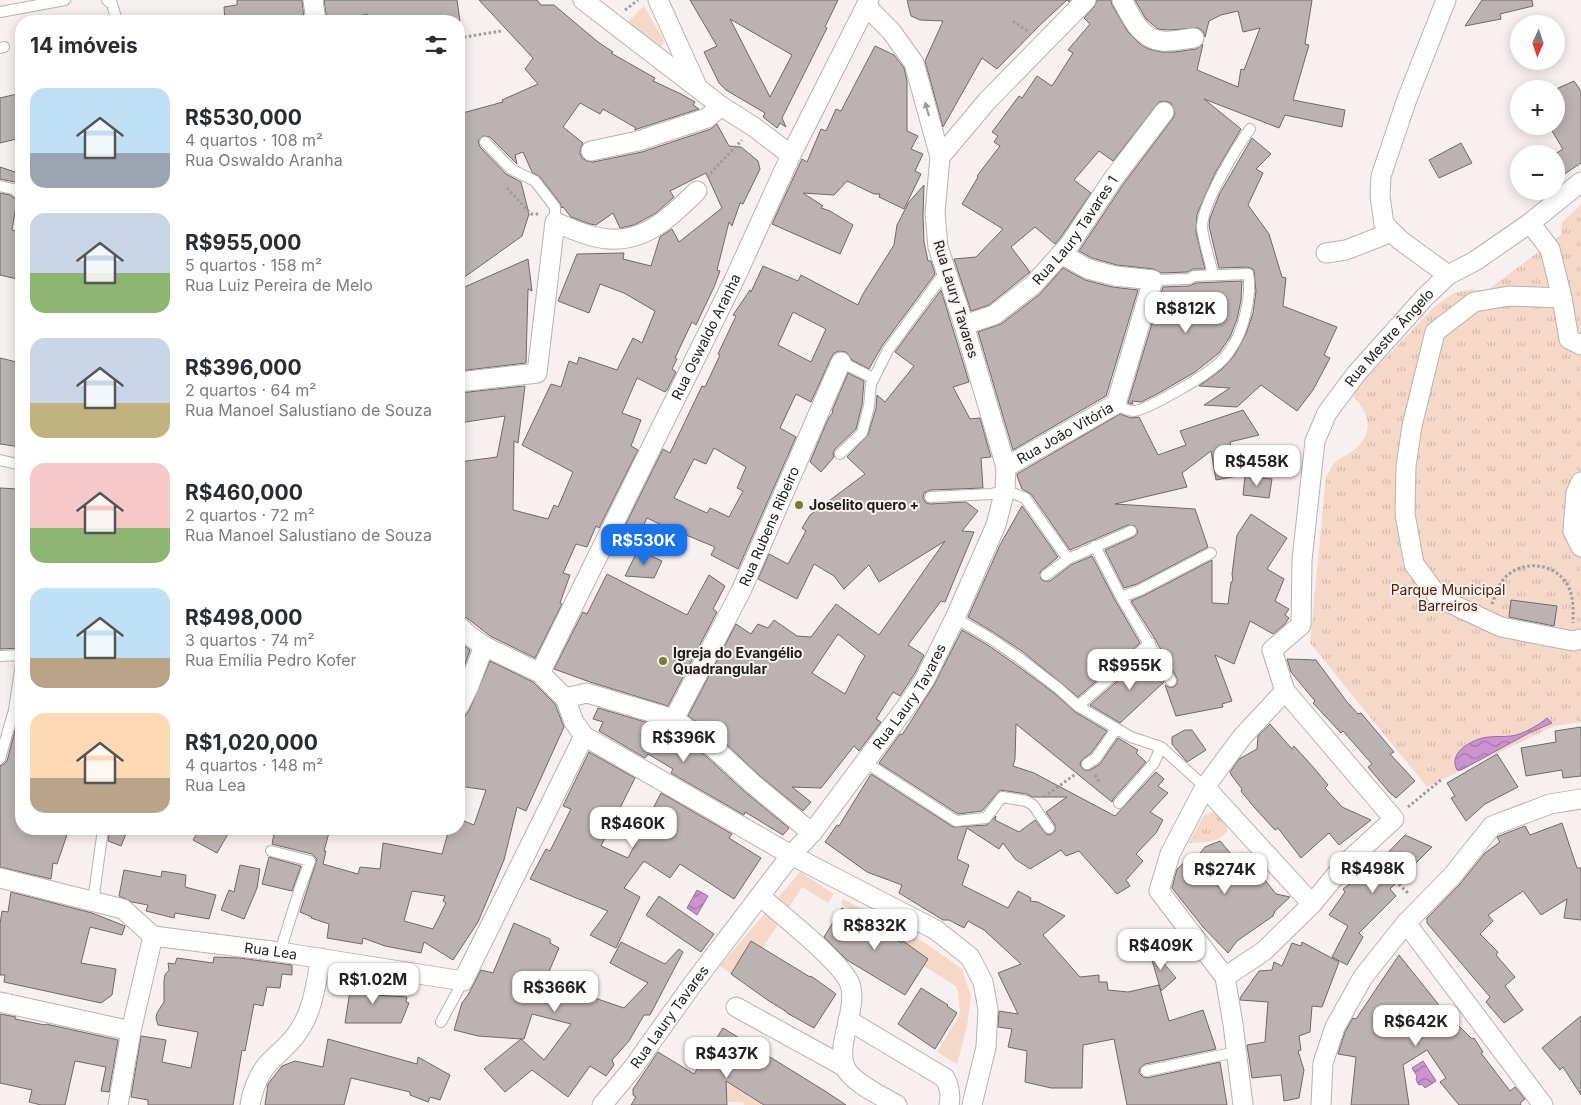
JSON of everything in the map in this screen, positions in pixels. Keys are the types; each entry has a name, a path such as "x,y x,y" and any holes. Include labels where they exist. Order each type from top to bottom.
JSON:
{"street":[{"path":"313,0 315,15"},
{"path":"584,0 721,106 754,127 791,155"},
{"path":"658,0 698,88"},
{"path":"940,157 987,101 1086,0"},
{"path":"1122,0 1138,28 1148,38 1162,41 1194,38"},
{"path":"1446,0 1407,99 1381,176 1380,196 1384,224 1400,240 1448,275"},
{"name":"Rua Laury Tavares","path":"602,1105 632,1069 791,855 812,833 924,680 955,618 996,526 1005,490 1006,467 964,325 938,247 935,213 940,157 914,63 891,31 867,3"},
{"name":"Rua Oswaldo Aranha","path":"540,673 736,276 791,155 867,3"},
{"path":"591,151 638,140 707,118 721,106"},
{"name":"Rua Laury Tavares 1","path":"964,325 994,315 1033,285 1070,244 1112,180 1164,112"},
{"name":"Rua Mestre Ângelo","path":"1285,690 1272,650 1301,627 1302,560 1315,441 1327,413 1356,374 1424,298 1448,275 1475,261 1530,223 1581,182"},
{"path":"465,381 537,373 555,218 592,236 626,239 648,233 670,218 697,191"},
{"path":"1530,223 1550,249 1562,298 1569,339 1581,345"},
{"path":"1326,253 1346,250 1392,232"},
{"path":"1061,254 1088,269 1115,276 1153,280"},
{"name":"Rua João Vitória","path":"1006,467 1116,404 1153,280"},
{"path":"1562,298 1509,296 1474,302 1435,332 1412,426 1406,466 1405,514 1414,564 1439,598 1501,627 1577,640"},
{"name":"Rua Rubens Ribeiro","path":"674,719 740,591 841,362"},
{"path":"1581,482 1576,493 1573,531 1581,547"},
{"path":"465,632 491,649 540,673 564,698 574,722 584,736 791,855 936,930 970,957 983,982 988,1009 986,1047 972,1105"},
{"path":"465,694 491,649"},
{"path":"1225,977 1264,951 1312,904 1345,864 1394,819 1285,690 1242,737 1205,787 1170,854 1159,891 1225,977 1244,1105"},
{"path":"564,698 587,693 674,719 714,748 753,784 812,833"},
{"path":"463,981 584,736"},
{"path":"1205,787 1312,904"},
{"path":"1321,1105 1324,1063 1335,1027 1363,977 1391,943 1420,902 1452,876 1492,826 1550,804 1581,799"},
{"path":"0,878 123,909 153,936 118,1105"},
{"path":"760,896 841,970 850,983 852,995 844,1046 845,1067"},
{"path":"1406,923 1543,1105"},
{"name":"Rua Lea","path":"153,936 280,952 463,981"},
{"path":"250,1105 257,1082 266,1066 299,1032 306,1018 314,993 320,958"},
{"path":"0,1002 132,1031"},
{"path":"736,1007 845,1067 854,1078 897,1105"},
{"path":"848,1020 945,1078 950,1087 949,1105"}],"lane":[{"path":"0,12 64,0"},
{"path":"107,0 112,4 116,15"},
{"path":"1214,275 1202,226 1206,210 1219,182 1240,143 1250,129"},
{"path":"485,142 511,169 535,181 555,207 555,218"},
{"path":"0,186 15,190"},
{"path":"840,454 862,433 866,420 870,384 888,350 946,271"},
{"path":"1116,404 1123,409 1134,411 1158,401 1204,375 1216,366 1232,347 1244,318 1250,282 1248,274 1153,280"},
{"name":"Rua Rubens Ribeiro","path":"841,362 873,378"},
{"path":"0,460 15,464"},
{"path":"930,497 992,494 1005,490 1025,498 1068,559"},
{"path":"1046,575 1068,559 1130,531"},
{"path":"1096,546 1121,598 1172,681"},
{"path":"1121,598 1211,553"},
{"path":"955,618 990,638 1019,658 1078,706 1131,737 1161,747 1205,787"},
{"path":"1078,706 1150,644"},
{"path":"0,656 15,655"},
{"path":"0,759 15,717"},
{"path":"1087,764 1096,758 1116,729"},
{"path":"1119,803 1154,763 1161,747"},
{"path":"865,762 956,820 986,818 1002,797 1026,801 1033,805 1049,828"},
{"path":"93,902 102,835"},
{"path":"271,851 310,861 280,952"},
{"path":"441,1022 463,981"},
{"path":"1146,1071 1236,1052"}],"path":[{"path":"465,37 501,31"},
{"path":"697,191 711,172 754,127"},
{"path":"507,188 531,214 555,218"},
{"path":"1485,619 1503,580 1508,574 1518,568 1532,565 1546,567 1556,572 1569,587 1577,640"},
{"path":"1033,805 1061,786 1087,764"},
{"path":"1394,819 1442,779"},
{"path":"1357,853 1383,869 1420,902"}],"green space":[{"path":"644,6 664,41 662,46 624,26"},
{"name":"Parque Municipal Barreiros","path":"1581,205 1581,722 1554,726 1427,787 1310,643 1326,477 1334,463 1354,450 1365,436 1368,422 1366,415 1351,394 1435,306 1454,293 1472,289 1486,291 1561,235 1562,222"},
{"path":"1216,811 1225,817 1228,830 1224,835 1215,840 1188,843 1204,815"},
{"path":"800,872 834,894 828,903 802,887 762,949 731,974 720,966"},
{"path":"843,899 922,941 962,969 971,996 967,1026 957,1064 937,1052 960,1014 956,986 924,966 928,962 891,938 861,962 882,928 841,904"},
{"path":"726,1081 769,1105 744,1105 743,1102 727,1102"}],"water":[{"path":"1547,718 1552,723 1529,733 1461,770 1457,770 1456,757 1470,743 1483,738 1520,734 1535,727"},
{"path":"697,890 708,896 697,915 687,908"},
{"path":"1423,1061 1436,1081 1425,1088 1422,1084 1419,1085 1416,1080 1417,1076 1412,1068"}],"building":[{"path":"237,0 302,0 304,15 225,15 224,7 237,5"},
{"path":"324,0 457,0 459,15 367,14 326,15"},
{"path":"479,0 537,0 541,5 554,5 598,42 613,52 611,53 655,78 653,81 695,102 693,105 699,109 634,130 636,128 603,109 600,114 580,103 563,127 583,143 580,153 582,158 593,162 642,152 711,129 717,124 729,146 741,147 758,161 760,169 743,204 740,203 732,226 729,222 717,270 720,271 696,325 692,322 675,358 677,359 672,369 676,372 667,390 665,392 637,378 622,413 641,420 631,446 638,450 599,528 596,526 587,547 576,544 563,573 570,575 560,603 562,604 535,658 490,636 465,617 465,461 497,457 505,416 465,422 465,392 525,386 518,443 514,441 513,510 548,519 554,505 558,507 573,472 522,445 551,384 561,387 569,361 577,364 579,357 617,370 633,338 642,343 655,311 624,293 600,284 589,313 558,301 577,254 624,253 623,259 651,266 660,237 672,229 679,242 722,208 706,173 670,191 674,197 656,213 634,225 620,228 613,213 596,225 590,224 571,217 562,208 540,177 532,172 523,152 515,155 517,164 490,137 483,136 478,141 480,147 506,174 521,182 529,214 522,236 465,277 465,112 503,102 502,100 538,84 525,69 533,58"},
{"path":"690,0 838,0 825,27 827,28 782,118 786,127 780,123 777,128 763,117 765,113 726,90 719,83 704,52 717,46","holes":["730,19 792,55 770,97"]},
{"path":"907,0 1067,0 997,69 982,58 943,127 925,61 943,21 920,20 911,16"},
{"path":"1097,0 1111,0 1128,32 1141,45 1149,49 1161,52 1175,52 1196,49 1203,44 1197,70 1238,87 1241,69 1244,70 1260,28 1243,32 1238,11 1221,15 1209,21 1205,37 1203,31 1198,28 1158,29 1146,19 1135,0 1312,0 1305,44 1309,45 1293,100 1345,110 1342,127 1285,115 1279,128 1204,99 1241,129 1215,173 1197,214 1196,232 1205,269 1161,273 1154,269 1117,265 1092,258 1079,251 1122,186 1173,118 1175,113 1171,103 1159,102 1113,161 1099,151 1074,180 1091,193 1055,244 1035,227 1011,247 1030,272 989,305 971,311 954,259 976,257 1003,229 962,204 977,176 1000,146 994,142 998,136 992,132 1019,96 1022,98 1037,76 1052,86 1073,53 1068,50 1090,24 1084,18 1094,7"},
{"path":"1482,0 1532,0 1533,6 1500,14 1501,19 1465,26"},
{"path":"875,46 894,55 904,68 907,81 907,131 918,136 911,149 923,154 915,171 921,174 904,209 879,197 880,194 874,194 847,181 834,195 803,193 823,206 821,208 830,211 853,225 840,254 772,224 802,159 807,162 821,129 826,131 836,109 841,111"},
{"path":"1574,81 1581,91 1581,163 1565,174 1565,145 1561,145 1554,135 1565,135 1565,85"},
{"path":"15,94 15,139 0,143 0,98"},
{"path":"1252,138 1271,154 1256,169 1263,173 1248,205 1269,234 1282,277 1286,278 1283,306 1337,327 1324,355 1330,358 1313,390 1297,411 1261,385 1237,407 1204,405 1230,388 1199,386 1221,370 1234,356 1246,334 1253,313 1256,291 1254,270 1248,267 1219,268 1209,226 1210,218 1220,193"},
{"path":"1461,143 1472,163 1439,178 1429,160"},
{"path":"0,167 15,172 15,182 0,179"},
{"path":"924,185 924,242 928,261 931,261 935,274 882,346 869,369 852,360 846,352 839,351 834,353 831,358 811,402 796,394 780,428 796,437 738,569 711,555 715,547 685,536 647,518 633,548 618,540 663,449 670,453 702,386 705,387 736,316 733,315 750,290 751,292 763,266 798,281 801,275 858,305 894,245 897,225 909,202","holes":["793,312 826,329 811,362 778,345","714,448 746,467 737,488 743,491 729,517 710,508 707,513 674,498 694,459 706,464"]},
{"path":"0,193 10,195 15,199 12,230 15,231 15,279 0,275"},
{"path":"528,259 532,291 528,289 526,363 465,370 465,287"},
{"path":"1063,268 1085,280 1112,287 1138,290 1106,396 1013,450 978,332 1001,324 1040,294"},
{"path":"1242,281 1237,319 1230,337 1219,353 1195,372 1159,393 1141,402 1132,401 1133,404 1128,403 1163,287"},
{"path":"941,290 969,382 953,387 970,419 980,418 991,457 981,458 983,488 930,490 924,493 923,498 926,503 966,502 978,511 962,531 974,532 945,602 941,601 908,645 924,655 915,673 900,696 893,692 876,719 881,722 859,751 854,746 821,788 792,787 811,802 803,811 760,776 722,740 688,716 736,624 751,634 758,624 768,628 774,620 797,636 811,637 836,604 879,635 945,541 879,582 869,565 844,589 834,576 814,564 797,599 758,579 769,554 788,564 806,531 802,528 810,515 865,474 847,457 868,435 876,408 877,395 885,402 914,366 895,352","holes":["838,634 865,656 845,694 812,673"]},
{"path":"0,358 15,362 15,446 0,444"},
{"path":"848,373 864,381 862,405 856,429 835,449 834,457 821,472 810,462 828,419 833,412"},
{"path":"1243,410 1259,435 1230,442 1237,476 1216,480 1211,451 1182,473 1187,487 1115,504 1195,509 1208,547 1137,584 1124,588 1105,550 1134,537 1138,532 1135,526 1128,525 1070,550 1031,494 1022,489 1017,476 1017,474 1120,414 1131,418 1139,417 1158,455 1186,445 1180,431"},
{"path":"1245,476 1272,479 1269,498 1243,495"},
{"path":"0,488 15,489 15,648 0,649"},
{"path":"1022,506 1058,557 1040,572 1041,579 1050,581 1071,565 1092,556 1140,643 1078,697 1023,652 968,617 1000,545"},
{"path":"1251,514 1287,538 1267,569 1284,579 1275,601 1289,609 1285,615 1289,618 1273,634 1250,621 1234,664 1215,655 1232,701 1222,704 1223,707 1176,716 1165,685 1174,687 1177,684 1177,678 1131,601 1212,560 1212,603 1228,604 1231,582 1233,581 1232,574 1237,535"},
{"path":"638,550 662,561 654,578 625,576"},
{"path":"607,574 687,615 709,575 725,586 713,609 717,612 668,706 554,669 583,612 587,614"},
{"path":"1511,600 1557,606 1554,626 1509,617"},
{"path":"962,630 1015,664 1054,693 1075,712 1107,731 1091,753 1081,761 1080,765 1084,770 1090,770 1100,764 1118,738 1138,750 1136,753 1146,762 1112,802 1016,724 1013,766 1034,773 1115,816 1156,772 1164,779 1158,786 1168,793 1150,812 1163,820 1156,833 1136,854 1143,861 1126,880 1130,886 1117,894 1079,851 1066,856 1061,850 1030,869 1015,859 1003,843 999,849 967,828 957,859 969,865 962,885 1008,908 1018,891 1031,898 1030,901 1038,902 1065,916 1043,935 1080,977 1099,975 1099,982 1107,982 1108,990 1128,992 1159,985 1169,1021 1203,1010 1216,1049 1145,1064 1140,1068 1139,1073 1147,1078 1220,1062 1227,1105 1127,1105 1114,1039 1083,1045 1082,1088 1051,1088 1025,1082 1027,1051 1008,1047 1012,1029 998,1027 999,1011 1018,1014 998,973 1021,964 984,930 968,921 964,928 949,920 943,920 899,893 902,885 867,872 825,842 837,825 839,826 871,774 953,827 987,825 996,816 995,820 1019,832 1035,820 1046,834 1050,835 1055,831 1055,825 1046,812 1067,797 1032,797 1027,794 1000,790 982,811 958,814 879,763 900,734 902,735 934,685"},
{"path":"465,646 470,650 465,664"},
{"path":"1147,655 1164,682 1120,723 1090,705"},
{"path":"1287,659 1316,660 1347,702 1358,714 1361,713 1394,752 1390,754 1415,781 1396,798 1389,792 1368,767 1372,764 1343,731 1341,733 1313,703 1315,701 1291,672"},
{"path":"490,661 533,682 555,704 564,727 526,811 517,807 504,860 478,922 453,960 424,942 421,953 385,946 363,938 362,944 327,938 329,924 300,912 317,859 312,854 272,844 274,835 328,835 323,864 358,874 360,867 380,869 383,843 442,854 447,835 465,835 465,821 474,825 486,790 465,787 465,716 469,711","holes":["412,891 445,896 443,901 446,903 433,929 404,921"]},
{"path":"598,708 669,729 707,757 745,792 789,828 783,835 745,812 744,815 671,773 673,769 648,754 645,758 599,731 603,722 593,719"},
{"path":"1270,724 1292,749 1294,746 1314,768 1328,785 1325,788 1342,807 1371,820 1339,845 1329,833 1301,858 1278,828 1275,830 1254,807 1241,791 1242,789 1230,772 1239,759 1257,749 1258,736"},
{"path":"1581,727 1581,776 1563,778 1562,770 1526,776 1521,748 1556,742 1555,731"},
{"path":"1185,730 1192,730 1206,750 1187,762 1172,744 1172,737"},
{"path":"15,731 15,835 67,835 57,864 53,863 51,879 0,867 0,766 7,761"},
{"path":"589,752 635,778 601,846 628,858 661,793 732,834 729,838 761,858 734,899 680,864 670,878 644,861 624,888 640,897 616,948 590,935 608,911 530,879 546,849 550,851 571,809 563,806"},
{"path":"1497,754 1518,787 1485,804 1466,821 1451,798 1455,796 1447,783"},
{"path":"1562,823 1577,868 1581,868 1581,920 1564,918 1567,899 1541,915 1523,891 1488,915 1493,921 1480,934 1498,952 1496,955 1515,977 1505,986 1523,1010 1504,1023 1486,1002 1490,997 1427,923 1427,918 1460,884 1485,853 1500,842 1497,837 1525,826 1530,835"},
{"path":"109,835 126,835 121,846 108,841"},
{"path":"196,835 228,835 217,853 193,840"},
{"path":"1405,835 1432,847 1390,889 1396,896 1359,933 1363,937 1347,965 1332,957 1348,926 1329,915 1345,892 1343,889 1373,868"},
{"path":"1220,841 1251,877 1258,871 1276,894 1290,897 1275,911 1273,916 1237,941 1228,953 1203,927 1172,888 1177,869 1187,860 1190,866 1205,847"},
{"path":"269,857 301,866 292,891 262,884"},
{"path":"240,865 260,869 257,888 244,919 221,910 229,890 234,892"},
{"path":"124,870 161,877 162,871 186,875 185,887 216,895 209,919 175,913 174,918 146,911 148,905 132,902 119,896"},
{"path":"11,892 92,913 125,926 122,935 90,927 81,963 116,969 112,995 101,1003 4,982 5,975 0,975 0,924 2,911 8,912"},
{"path":"659,896 714,934 701,952 646,915"},
{"path":"842,908 854,915 855,913 902,943 903,941 928,959 905,995 847,960 824,937"},
{"path":"514,923 550,939 550,943 559,948 545,981 624,1008 648,983 610,963 621,942 665,964 679,949 683,952 650,1015 644,1015 629,1041 612,1060 614,1065 606,1076 590,1066 568,1097 532,1070 505,1092 484,1069 521,1039 478,1036 454,1030 462,1003 481,970 493,973","holes":["532,1014 571,1024 544,1060 521,1039 524,1039"]},
{"path":"751,941 811,976 836,994 814,1028 787,1013 731,974"},
{"path":"1302,942 1339,962 1322,1007 1312,1006 1310,1032 1299,1036 1301,1050 1298,1051 1304,1070 1299,1098 1284,1101 1281,1075 1252,1078 1247,1045 1265,1042 1268,1002 1240,1000 1240,998 1259,971 1272,970 1274,962 1282,966 1292,943 1301,946"},
{"path":"1147,943 1176,978 1161,991"},
{"path":"1399,955 1443,1010 1472,1039 1474,1038 1483,1052 1481,1053 1510,1091 1515,1087 1525,1099 1520,1103 1521,1105 1459,1105 1440,1082 1446,1078 1427,1050 1403,1065 1409,1105 1351,1105 1356,1057 1338,1054 1345,1032 1353,1018 1356,1019"},
{"path":"214,957 239,958 292,965 292,975 282,974 280,988 267,987 263,1006 254,1004 245,1051 242,1050 233,1105 148,1105 148,1100 131,1097 141,1036 166,1040 162,1062 191,1068 198,1032 158,1025 157,1013 164,1002 164,981 165,975 169,970 168,963 175,964 177,958 213,963"},
{"path":"352,978 375,983 373,995 407,997 406,1002 409,1003 401,1023 345,1023"},
{"path":"921,988 957,1013 935,1049 898,1024"},
{"path":"0,1014 16,1017 15,1019 118,1040 109,1092 101,1091 106,1067 75,1061 65,1105 41,1105 29,1102 32,1090 0,1083"},
{"path":"1581,1016 1581,1095 1563,1067 1560,1070 1542,1048"},
{"path":"723,1028 846,1105 764,1105 726,1081 727,1105 631,1105 636,1097 633,1095 633,1089 658,1052 694,1074"},
{"path":"328,1039 417,1064 418,1057 450,1075 440,1100 430,1097 428,1102 410,1095 410,1092 351,1078 344,1105 265,1105 268,1084 282,1066 295,1061 323,1067"}],"place":[{"name":"Joselito quero +","path":"799,505"},
{"name":"Igreja do Evangélio Quadrangular","path":"663,661"}]}
